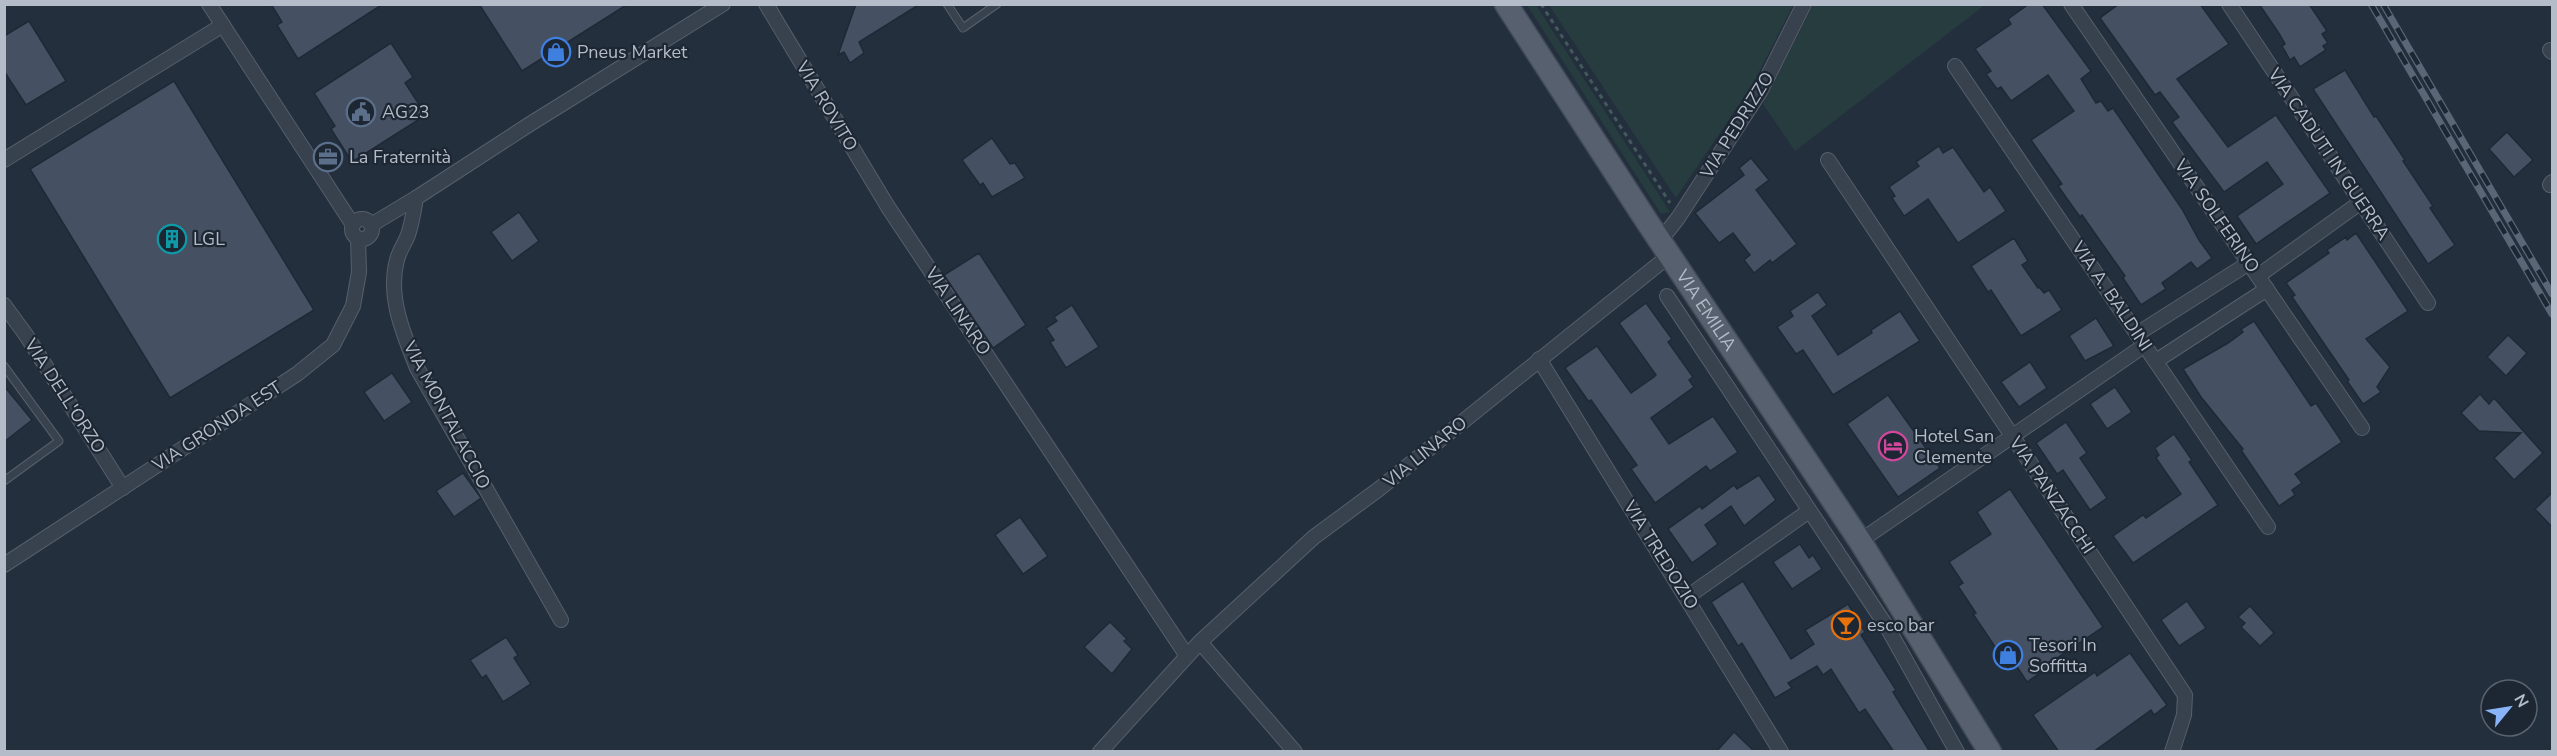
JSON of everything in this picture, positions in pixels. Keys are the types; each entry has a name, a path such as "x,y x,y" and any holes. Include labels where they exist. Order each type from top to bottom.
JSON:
{"main road":[{"name":"VIA EMILIA","path":"1506,4 1860,541 1990,752"}],"street":[{"path":"209,4 356,232 363,220 371,225 723,4"},
{"name":"VIA ROVITO","path":"766,4 888,207"},
{"name":"VIA PEDRIZZO","path":"1665,248 1678,218 1760,92 1804,4"},
{"name":"VIA SOLFERINO","path":"2071,4 2362,428"},
{"name":"VIA CADUTI IN GUERRA","path":"2229,4 2428,303"},
{"path":"4,160 223,25"},
{"name":"VIA A. BALDINI","path":"1955,66 2268,527"},
{"name":"VIA PANZACCHI","path":"1828,160 2185,695 2184,715 2172,752"},
{"name":"VIA MONTALACCIO","path":"416,198 408,234 396,261 394,285 402,331 417,368 561,620"},
{"path":"2258,276 2361,202"},
{"name":"VIA LINARO","path":"888,207 1187,656"},
{"name":"VIA GRONDA EST","path":"4,565 297,374 333,345 353,306 359,272 356,232"},
{"name":"VIA LINARO","path":"1100,752 1200,642 1314,537 1379,489 1539,360 1665,248"},
{"path":"1860,541 2013,436 2249,262"},
{"path":"2156,362 2267,289"},
{"name":"VIA EMILIA","path":"1667,296 1887,627 1957,752"},
{"name":"VIA DELL'ORZO","path":"4,305 26,335 123,488"},
{"name":"VIA TREDOZIO","path":"1539,360 1781,752"},
{"path":"1687,597 1809,511"},
{"path":"1887,627 1907,617"},
{"path":"1200,642 1295,752"}],"lane":[{"path":"947,4 963,28 997,4"},
{"path":"4,366 58,441 4,481"}],"path":[{"path":"1540,4 1678,218"}],"green space":[{"path":"1813,4 1985,5 1795,151 1763,104"},
{"path":"1527,5 1536,5 1670,212 1661,214"},
{"path":"1549,5 1793,5 1753,84 1676,198"}],"building":[{"path":"271,4 383,4 298,59 277,25 282,22"},
{"path":"479,4 628,4 522,71"},
{"path":"856,4 920,4 859,42 864,53 850,63 844,52 838,55"},
{"path":"2029,4 2042,4 2091,71 2081,79 2096,103 2101,101 2108,111 2113,108 2182,209 2212,258 2197,269 2191,262 2162,283 2166,289 2141,305 2123,278 2125,276 2082,215 2080,217 2058,186 2062,184 2031,140 2074,111 2048,75 2011,101 2001,87 1997,89 1986,74 1991,71 1975,49 2011,24 2008,19"},
{"path":"2119,4 2200,4 2229,44 2177,79 2228,147 2276,115 2330,193 2256,244 2237,216 2283,184 2267,162 2224,192 2172,122 2179,117 2160,92 2155,95 2100,18"},
{"path":"2259,4 2309,4 2327,31 2322,34 2328,43 2323,46 2326,50 2300,67 2294,57 2290,60 2282,46 2285,44"},
{"path":"29,21 66,81 26,105 4,71 4,36"},
{"path":"391,43 413,77 405,83 426,115 352,162 331,129 335,126 314,93"},
{"path":"2345,70 2374,117 2376,116 2405,160 2403,161 2433,206 2430,208 2455,245 2428,264 2313,89"},
{"name":"LGL","path":"174,81 314,310 170,398 30,169"},
{"path":"2507,132 2533,160 2514,177 2489,149"},
{"path":"992,138 1010,164 1015,163 1025,178 992,197 983,183 980,185 962,160"},
{"path":"1939,146 1943,153 1953,147 1984,192 1990,187 2006,211 1958,243 1928,199 1904,216 1892,198 1895,196 1889,187 1919,166 1916,162"},
{"path":"1751,158 1769,180 1756,190 1797,244 1772,263 1770,260 1754,273 1744,260 1750,255 1733,233 1719,243 1695,213 1744,175 1739,168"},
{"path":"519,212 539,241 512,261 491,232"},
{"path":"2356,233 2408,311 2366,339 2390,367 2377,387 2381,392 2363,404 2292,297 2295,295 2286,283 2329,253 2327,250"},
{"path":"2014,238 2028,261 2022,265 2038,288 2044,293 2049,290 2062,310 2021,336 1991,290 1988,292 1971,266"},
{"path":"979,253 1026,325 993,348 944,275"},
{"path":"1818,292 1827,305 1812,316 1838,355 1900,311 1920,341 1833,395 1803,350 1796,354 1777,327 1793,316 1790,311"},
{"path":"1646,303 1672,339 1668,342 1693,377 1689,380 1694,387 1651,418 1669,444 1713,416 1738,452 1710,471 1706,466 1655,503 1631,469 1637,465 1591,400 1589,402 1565,368 1597,346 1631,393 1654,377 1656,375 1619,323"},
{"path":"1072,305 1099,347 1066,368 1050,342 1054,340 1046,328 1057,321 1054,317"},
{"path":"2096,318 2114,346 2085,361 2069,336"},
{"path":"2254,321 2311,406 2316,403 2342,442 2295,474 2302,483 2292,490 2295,495 2279,506 2241,450 2243,449 2201,397 2183,369 2228,343 2243,332 2241,329"},
{"path":"2508,335 2527,353 2506,376 2487,357"},
{"path":"2030,362 2047,388 2019,407 2001,382"},
{"path":"392,373 412,402 384,421 364,392"},
{"path":"4,386 32,420 4,442"},
{"path":"2115,387 2132,412 2107,429 2090,404"},
{"path":"2480,394 2489,404 2494,398 2543,453 2514,480 2494,458 2521,433 2479,431 2461,413"},
{"name":"Hotel San Clemente","path":"1888,395 1940,468 1898,497 1847,424"},
{"path":"2066,422 2087,453 2080,458 2107,498 2090,510 2063,470 2057,474 2036,443"},
{"path":"2174,434 2192,460 2189,462 2218,505 2133,563 2113,536 2143,515 2146,518 2181,494 2156,458 2159,455 2155,448"},
{"path":"463,473 481,498 454,517 436,491"},
{"path":"1759,475 1776,500 1744,526 1731,506 1705,525 1718,544 1692,563 1668,529 1700,506 1702,509 1734,485 1737,489"},
{"path":"2010,489 2103,627 2051,662 2053,664 2027,682 2016,665 2010,669 1973,614 1976,613 1958,586 1963,583 1949,562 1991,534 1977,512"},
{"path":"2553,492 2553,528 2535,509"},
{"path":"1020,517 1048,556 1023,574 995,535"},
{"path":"1800,544 1809,558 1813,555 1822,569 1792,589 1773,562"},
{"path":"1743,581 1791,659 1814,644 1805,630 1848,604 1865,632 1861,635 1896,690 1893,692 1930,752 1894,752 1865,709 1859,713 1831,669 1823,675 1817,666 1788,683 1792,688 1775,698 1742,643 1738,646 1711,602"},
{"path":"2187,601 2206,628 2179,646 2161,620"},
{"path":"2250,606 2274,633 2260,646 2241,627 2245,623 2238,617"},
{"path":"1110,622 1127,639 1124,641 1132,649 1112,674 1084,647"},
{"path":"506,637 518,655 514,658 531,684 503,702 486,675 482,678 470,660"},
{"path":"2130,653 2167,705 2154,715 2151,710 2093,752 2059,752 2033,715 2095,672 2097,676"},
{"path":"1734,732 1755,752 1716,752"}],"railway":[{"path":"2371,4 2552,314"},
{"path":"2383,4 2552,294"}],"place":[{"name":"Pneus Market","path":"556,52"},
{"name":"AG23","path":"361,112"},
{"name":"La Fraternità","path":"328,157"},
{"name":"LGL","path":"172,239"},
{"name":"Hotel San Clemente","path":"1893,446"},
{"name":"esco bar","path":"1846,625"},
{"name":"Tesori In Soffitta","path":"2008,655"}]}
